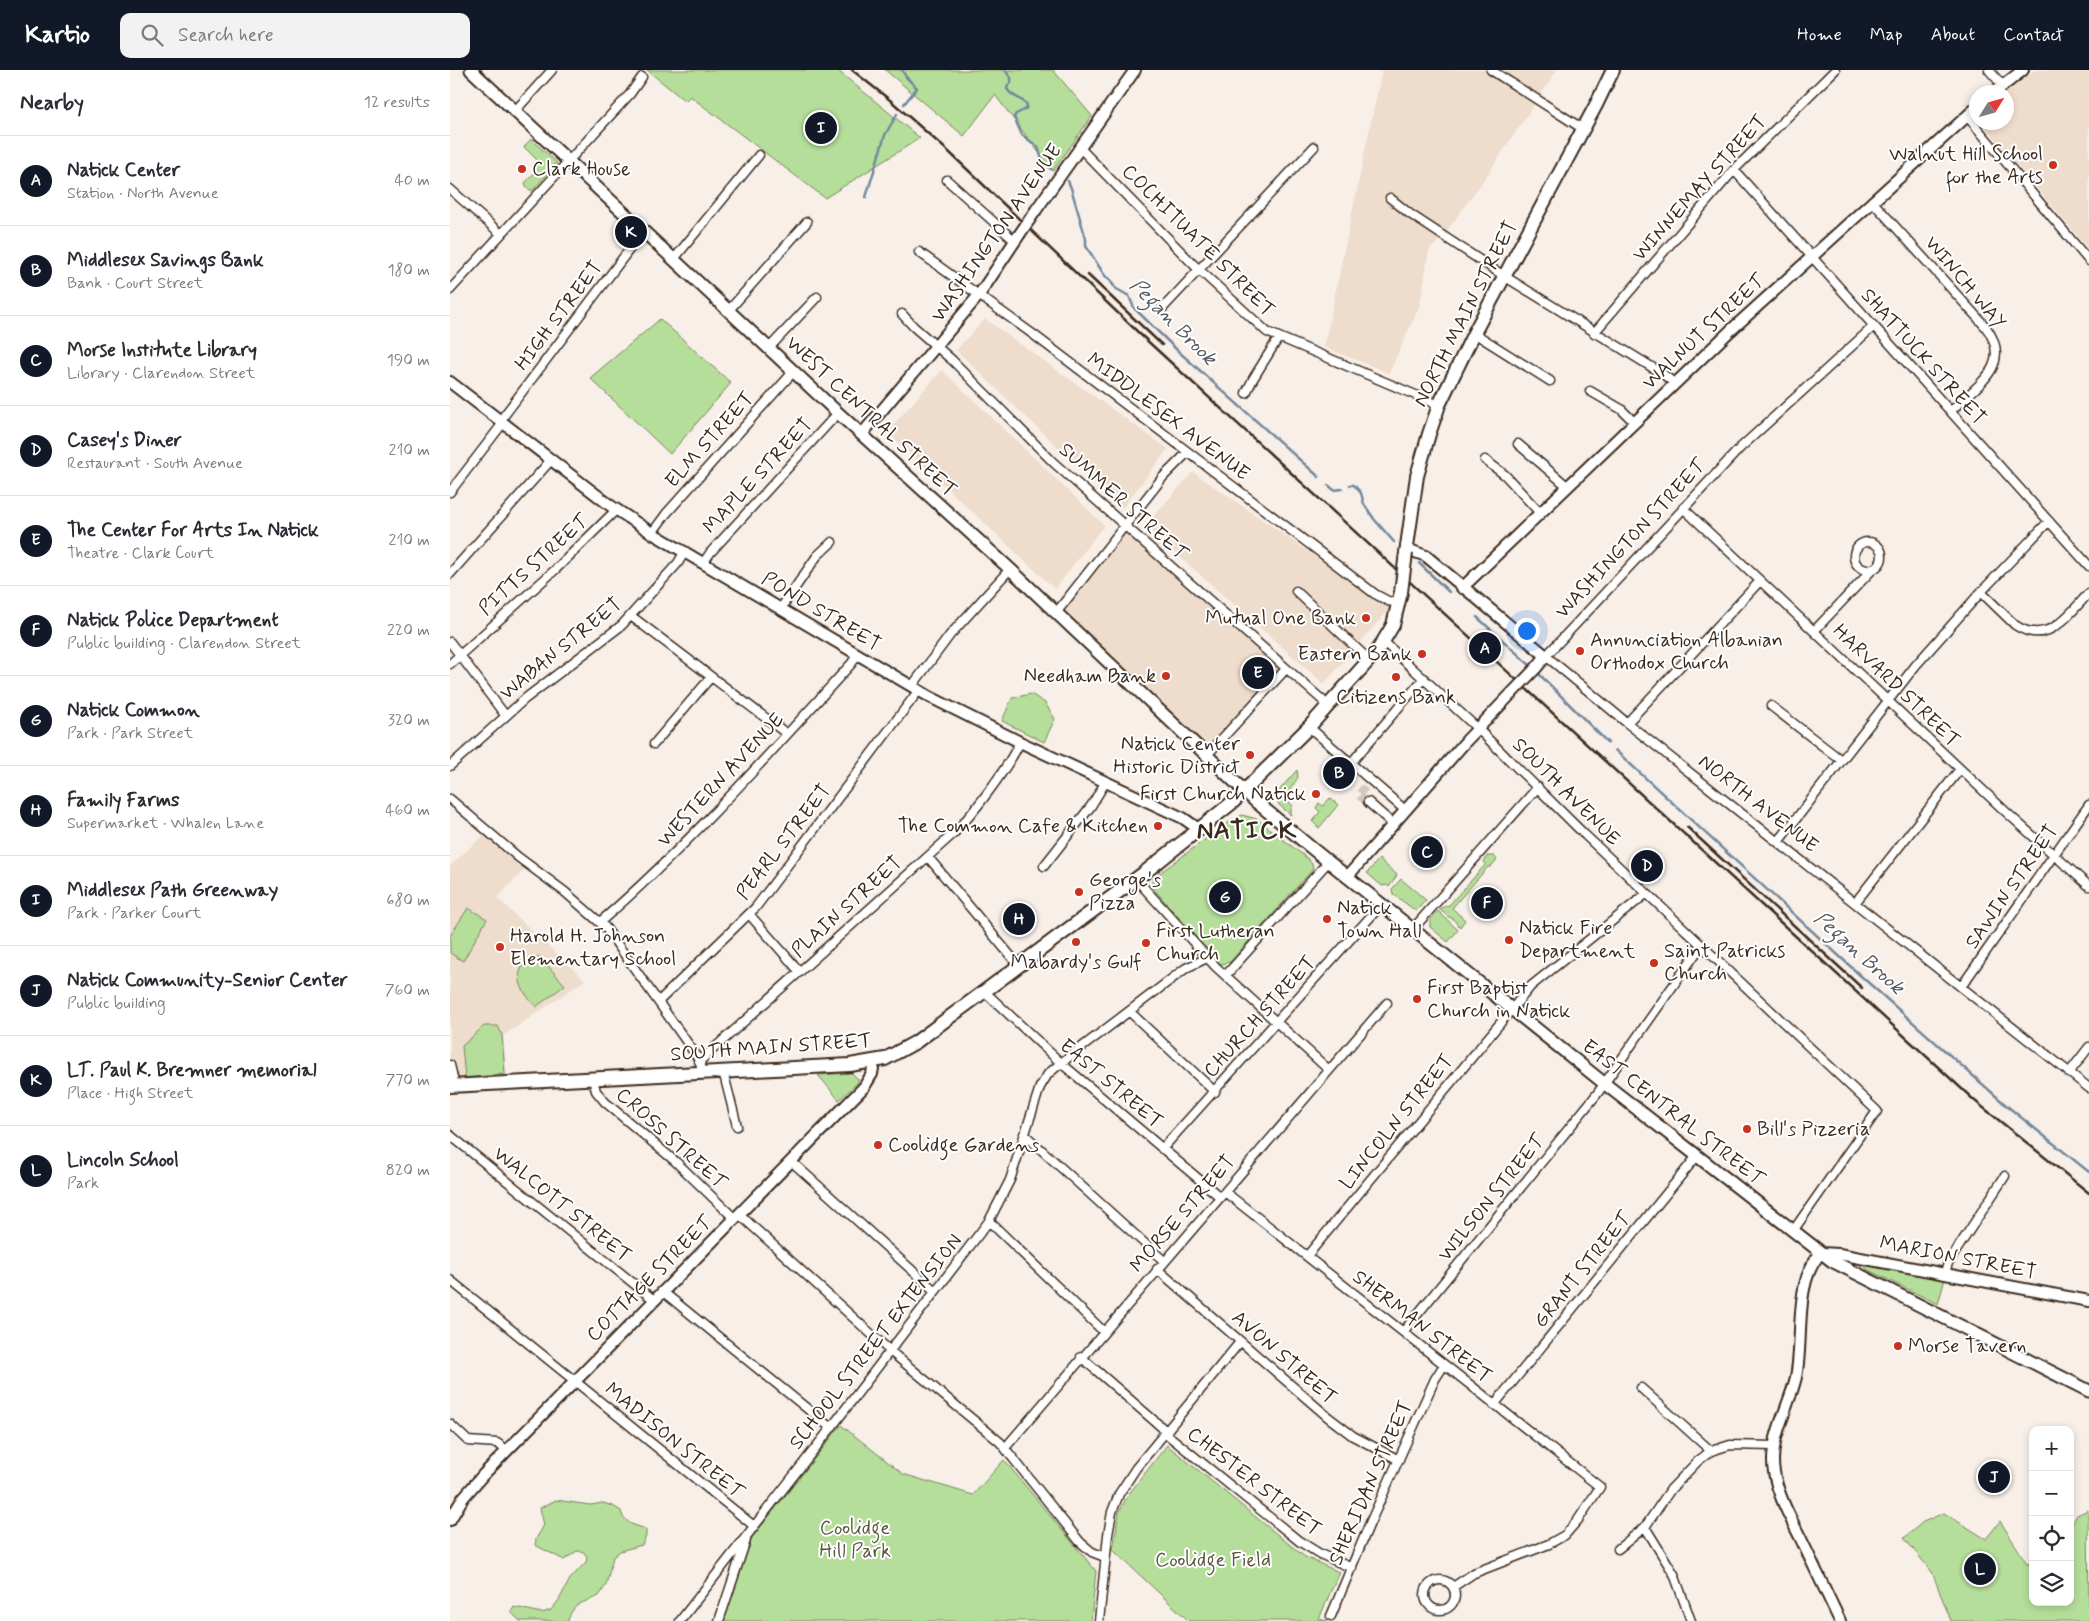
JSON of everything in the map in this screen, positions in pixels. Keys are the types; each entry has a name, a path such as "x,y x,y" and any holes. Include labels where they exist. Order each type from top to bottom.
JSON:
{"main road":[{"name":"WEST CENTRAL STREET","path":"471,70 1010,570 1245,792"},
{"name":"NORTH MAIN STREET","path":"1328,706 1384,642 1393,625 1400,597 1417,476 1439,405 1474,333 1613,70"},
{"name":"SOUTH MAIN STREET","path":"453,1086 593,1079 701,1066 723,1071 850,1065 874,1062 895,1055 985,992 1200,830 1245,792 1328,706"},
{"name":"EAST CENTRAL STREET","path":"1245,792 1412,930 1820,1253 1860,1277 2089,1391"}],"street":[{"path":"515,111 552,70"},
{"name":"WASHINGTON AVENUE","path":"862,434 979,295 1079,147 1135,70"},
{"path":"1491,70 1583,128"},
{"name":"WINNEMAY STREET","path":"1594,333 1734,170 1835,70"},
{"path":"1989,70 1997,85"},
{"path":"2004,85 2023,70"},
{"path":"450,290 630,94 642,77"},
{"path":"1967,116 2089,260"},
{"name":"WALNUT STREET","path":"1462,588 1674,383 1967,116"},
{"name":"COCHITUATE STREET","path":"1079,147 1199,270 1263,329 1439,405"},
{"path":"1162,309 1314,148"},
{"path":"674,258 759,155"},
{"name":"SHATTUCK STREET","path":"1734,170 2089,566"},
{"path":"947,180 1017,238"},
{"path":"450,189 501,234"},
{"path":"1390,198 1410,214 1504,276 1663,374 1674,383"},
{"name":"WINCH WAY","path":"1872,201 1985,326 1996,344 1996,361 1990,372 1950,411"},
{"path":"729,310 807,222"},
{"name":"HIGH STREET","path":"450,492 644,230"},
{"name":"MIDDLESEX AVENUE","path":"919,252 979,295 1375,594 1388,600 1400,597"},
{"path":"769,348 818,297"},
{"name":"SUMMER STREET","path":"902,314 937,346 1054,463 1328,706"},
{"name":"WASHINGTON STREET","path":"1347,877 1478,729 1740,448 1874,326"},
{"path":"1474,333 1550,382"},
{"path":"1246,393 1279,337"},
{"name":"ELM STREET","path":"652,532 794,371"},
{"name":"POND STREET","path":"450,382 616,510 652,532 916,688 1020,742 1183,818 1200,830"},
{"path":"1590,391 1621,409 1634,422"},
{"name":"MAPLE STREET","path":"704,562 710,553 838,412"},
{"path":"1518,444 1567,486"},
{"path":"1056,613 1091,571 1163,477 1188,452"},
{"path":"450,574 552,460"},
{"path":"1485,460 1505,475 1540,513"},
{"name":"HARVARD STREET","path":"1683,508 1960,769 2054,856 2088,883"},
{"name":"PITTS STREET","path":"450,664 556,569 616,510"},
{"path":"1778,842 1888,701 1981,592 2049,521"},
{"path":"781,608 817,556 832,542"},
{"name":"WABAN STREET","path":"450,766 506,715 631,616 678,563 685,551"},
{"name":"NORTH AVENUE","path":"1406,551 1426,556 1462,588 1627,723 2089,1088"},
{"name":"PEARL STREET","path":"659,1001 749,914 916,688 950,635 1010,570"},
{"path":"1814,631 1872,570"},
{"path":"1627,723 1760,581"},
{"path":"1296,591 1369,660"},
{"path":"1981,592 2015,625 2022,629 2036,632 2043,632 2057,626 2089,593"},
{"path":"631,616 787,734"},
{"path":"450,642 506,715"},
{"name":"SOUTH AVENUE","path":"1384,642 1538,786 1646,894 1877,1111 1793,1231"},
{"name":"WESTERN AVENUE","path":"600,922 680,848 852,663 857,654"},
{"path":"1207,755 1286,669"},
{"path":"654,744 711,677"},
{"path":"1351,763 1424,678"},
{"path":"1771,706 1841,760"},
{"path":"1309,727 1406,810"},
{"name":"PLAIN STREET","path":"701,1066 800,972 928,857 969,816 1020,742"},
{"path":"1855,902 1960,769"},
{"path":"1364,787 1369,779"},
{"path":"1044,866 1091,806 1105,782"},
{"path":"1412,930 1538,786"},
{"path":"450,799 600,922 614,937 659,1001 701,1066"},
{"path":"1368,802 1393,824"},
{"name":"SAWIN STREET","path":"1961,987 2089,805"},
{"path":"928,857 1019,966"},
{"path":"1226,975 1328,862"},
{"path":"1136,879 1207,958 1329,1070"},
{"name":"LINCOLN STREET","path":"1307,1256 1511,1009 1542,976 1646,894"},
{"name":"CHURCH STREET","path":"1162,1149 1381,905"},
{"path":"749,914 800,972"},
{"name":"WILSON STREET","path":"1403,1332 1605,1084 1701,946"},
{"name":"SCHOOL STREET EXTENSION","path":"680,1621 832,1428 989,1221 1010,1180 1040,1087 1048,1074 1186,968 1207,958"},
{"name":"EAST STREET","path":"985,992 1061,1063 1162,1149 1223,1194"},
{"name":"MORSE STREET","path":"1005,1448 1103,1331 1387,1003"},
{"path":"1130,1012 1215,1092"},
{"path":"2069,1073 2089,1047"},
{"name":"COTTAGE STREET","path":"450,1520 472,1487 507,1450 866,1084 872,1074 874,1062"},
{"path":"450,1065 453,1086"},
{"path":"723,1071 737,1126"},
{"name":"CROSS STREET","path":"593,1079 596,1091 605,1102 676,1162 890,1351 1005,1448 1042,1498 1080,1542 1092,1552 1105,1557"},
{"path":"1024,1134 1164,1261"},
{"name":"WALCOTT STREET","path":"450,1135 654,1300"},
{"name":"GRANT STREET","path":"1494,1405 1697,1156"},
{"path":"791,1161 936,1292"},
{"path":"1945,1273 1948,1262 2005,1176"},
{"name":"SHERMAN STREET","path":"1223,1194 1307,1256 1600,1487 1578,1520 1565,1535 1549,1544 1474,1573 1453,1586"},
{"path":"989,1221 1103,1331"},
{"path":"1820,1253 1810,1265 1805,1281 1796,1375 1774,1446 1773,1464 1780,1493 1840,1621"},
{"name":"MARION STREET","path":"1820,1253 1839,1254 2089,1301"},
{"name":"AVON STREET","path":"1157,1269 1340,1427 1399,1460"},
{"name":"MADISON STREET","path":"450,1280 754,1526"},
{"path":"662,1291 832,1428"},
{"path":"1099,1621 1111,1517 1119,1494 1132,1472 1240,1342"},
{"name":"CHESTER STREET","path":"1081,1357 1165,1431 1299,1541 1320,1554 1352,1568"},
{"name":"SHERIDAN STREET","path":"1331,1616 1435,1379 1444,1365"},
{"path":"1641,1388 1711,1451"},
{"path":"450,1424 468,1441 497,1443 507,1450"},
{"path":"1618,1549 1645,1527 1671,1489 1698,1461 1711,1451 1730,1445 1774,1446"},
{"path":"1645,1527 1674,1574 1691,1621"},
{"path":"719,1621 748,1534"},
{"path":"1438,1580 1445,1580 1453,1586 1455,1599 1451,1607 1446,1610 1437,1611 1427,1604 1425,1592 1430,1584 1438,1580"}],"shaded area":[{"path":"1382,70 1557,70 1485,178 1441,239 1429,250 1420,305 1389,373 1324,347"},
{"name":"Walnut Hill School for the Arts","path":"2035,70 2089,70 2089,250 1988,130 2014,130 2014,86"},
{"path":"985,319 1168,449 1122,508 956,350"},
{"path":"942,370 1104,525 1055,589 887,432"},
{"path":"1193,472 1390,608 1324,684 1145,526"},
{"path":"1125,532 1280,670 1207,747 1062,611"},
{"name":"Harold H. Johnson Elementary School","path":"484,835 524,870 497,898 585,980 503,1036 507,1075 450,1080 450,866"}],"green space":[{"path":"647,70 837,70 920,138 825,198 690,96 685,101"},
{"path":"885,70 1053,70 1092,116 1053,171 995,95 964,136"},
{"path":"531,139 557,163 532,191 527,188 525,183 537,170 533,165 537,160 524,147"},
{"path":"660,319 731,383 670,454 590,378"},
{"path":"1031,694 1045,703 1055,719 1044,742 1002,721 1012,698"},
{"path":"1297,770 1298,777 1288,795 1288,799 1293,806 1291,808 1291,815 1279,805 1275,795"},
{"path":"1330,798 1338,805 1319,828 1312,821 1320,812 1316,808 1319,803 1323,806"},
{"path":"1242,815 1257,819 1308,859 1313,869 1230,962 1222,964 1217,962 1154,889 1152,882 1153,878 1226,824"},
{"path":"1487,856 1494,856 1497,860 1488,867 1452,908 1465,920 1460,927 1451,917 1439,909 1449,905 1486,864 1484,862"},
{"path":"1379,859 1397,875 1389,887 1387,885 1382,886 1367,873"},
{"path":"1401,879 1426,900 1416,911 1393,894 1392,889"},
{"path":"468,908 487,919 463,961 450,953 450,936"},
{"path":"1438,911 1458,930 1448,942 1430,927 1430,920"},
{"path":"532,957 540,957 565,985 536,1007 526,995 519,975 525,963"},
{"path":"484,1026 498,1026 502,1035 505,1074 465,1078 462,1046"},
{"path":"852,1073 858,1079 858,1082 839,1100 818,1075"},
{"path":"1865,1266 1945,1279 1938,1304 1866,1269"},
{"name":"Coolidge Hill Park","path":"841,1425 903,1474 973,1495 1004,1460 1096,1571 1091,1621 724,1621 752,1538"},
{"name":"Coolidge Field","path":"1167,1445 1305,1557 1339,1572 1319,1619 1327,1621 1189,1621 1113,1550 1119,1512 1128,1495"},
{"path":"556,1500 590,1505 603,1503 613,1506 621,1511 623,1517 631,1524 646,1529 646,1536 642,1545 620,1551 613,1557 606,1585 599,1596 576,1607 568,1621 520,1621 511,1612 514,1607 542,1613 551,1610 559,1600 570,1579 586,1562 587,1557 584,1552 577,1551 564,1560 535,1545 536,1539 544,1525 540,1508"},
{"path":"2088,1510 2089,1621 1951,1621 1932,1572 1904,1538 1923,1522 1944,1513 1986,1539 2000,1521 2028,1565 2029,1563 2029,1606 2074,1606 2074,1521 2077,1515"}],"waterway":[{"path":"902,70 917,88 904,104"},
{"name":"Pegan Brook","path":"1005,70 1011,78 1011,83 1007,89 1027,105 1026,109 1014,117 1022,135 1038,147 1043,163 1051,169"},
{"path":"866,197 885,135 897,114"},
{"name":"Pegan Brook","path":"1068,181 1086,239 1086,246 1115,288 1129,296 1134,308 1178,351 1319,477"},
{"name":"Pegan Brook","path":"1328,485 1334,490 1342,489"},
{"name":"Pegan Brook","path":"1350,485 1354,485 1361,493 1364,504 1374,519 1394,542"},
{"name":"Pegan Brook","path":"1419,563 1449,592"},
{"name":"Pegan Brook","path":"1477,617 1533,668"},
{"name":"Pegan Brook","path":"1537,672 1608,743"},
{"name":"Pegan Brook","path":"1615,750 1862,977 2007,1106 2089,1172"}],"tunnel":[{"path":"1365,787 1358,795 1368,802"}],"railway":[{"path":"852,70 890,100 949,152 1142,336 1975,1101 2089,1193"},
{"path":"1088,275 1162,345"},
{"path":"1687,827 1862,988"}],"place":[{"name":"Middlesex Path Greenway","path":"821,128"},
{"name":"Walnut Hill School for the Arts","path":"2053,165"},
{"name":"Clark House","path":"522,169"},
{"name":"LT. Paul K. Bremner memorial","path":"631,232"},
{"name":"Mutual One Bank","path":"1366,618"},
{"name":"Natick Center","path":"1485,648"},
{"name":"Annunciation Albanian Orthodox Church","path":"1580,651"},
{"name":"Eastern Bank","path":"1422,654"},
{"name":"The Center For Arts In Natick","path":"1258,673"},
{"name":"Needham Bank","path":"1166,676"},
{"name":"Citizens Bank","path":"1396,677"},
{"name":"Natick Center Historic District","path":"1250,755"},
{"name":"Middlesex Savings Bank","path":"1339,773"},
{"name":"First Church Natick","path":"1316,794"},
{"name":"The Common Cafe & Kitchen","path":"1158,826"},
{"name":"Morse Institute Library","path":"1427,852"},
{"name":"Casey's Diner","path":"1647,866"},
{"name":"George's Pizza","path":"1079,892"},
{"name":"Natick Common","path":"1225,897"},
{"name":"Natick Police Department","path":"1487,903"},
{"name":"Family Farms","path":"1019,919"},
{"name":"Natick Town Hall","path":"1327,919"},
{"name":"Natick Fire Department","path":"1509,940"},
{"name":"Mabardy's Gulf","path":"1076,942"},
{"name":"First Lutheran Church","path":"1146,943"},
{"name":"Harold H. Johnson Elementary School","path":"500,947"},
{"name":"Saint Patricks Church","path":"1654,963"},
{"name":"First Baptist Church in Natick","path":"1417,999"},
{"name":"Bill's Pizzeria","path":"1747,1129"},
{"name":"Coolidge Gardens","path":"878,1145"},
{"name":"Morse Tavern","path":"1898,1346"},
{"name":"Natick Community-Senior Center","path":"1994,1477"},
{"name":"Lincoln School","path":"1980,1569"}],"district":[{"name":"NATICK","path":"1247,831"}]}
